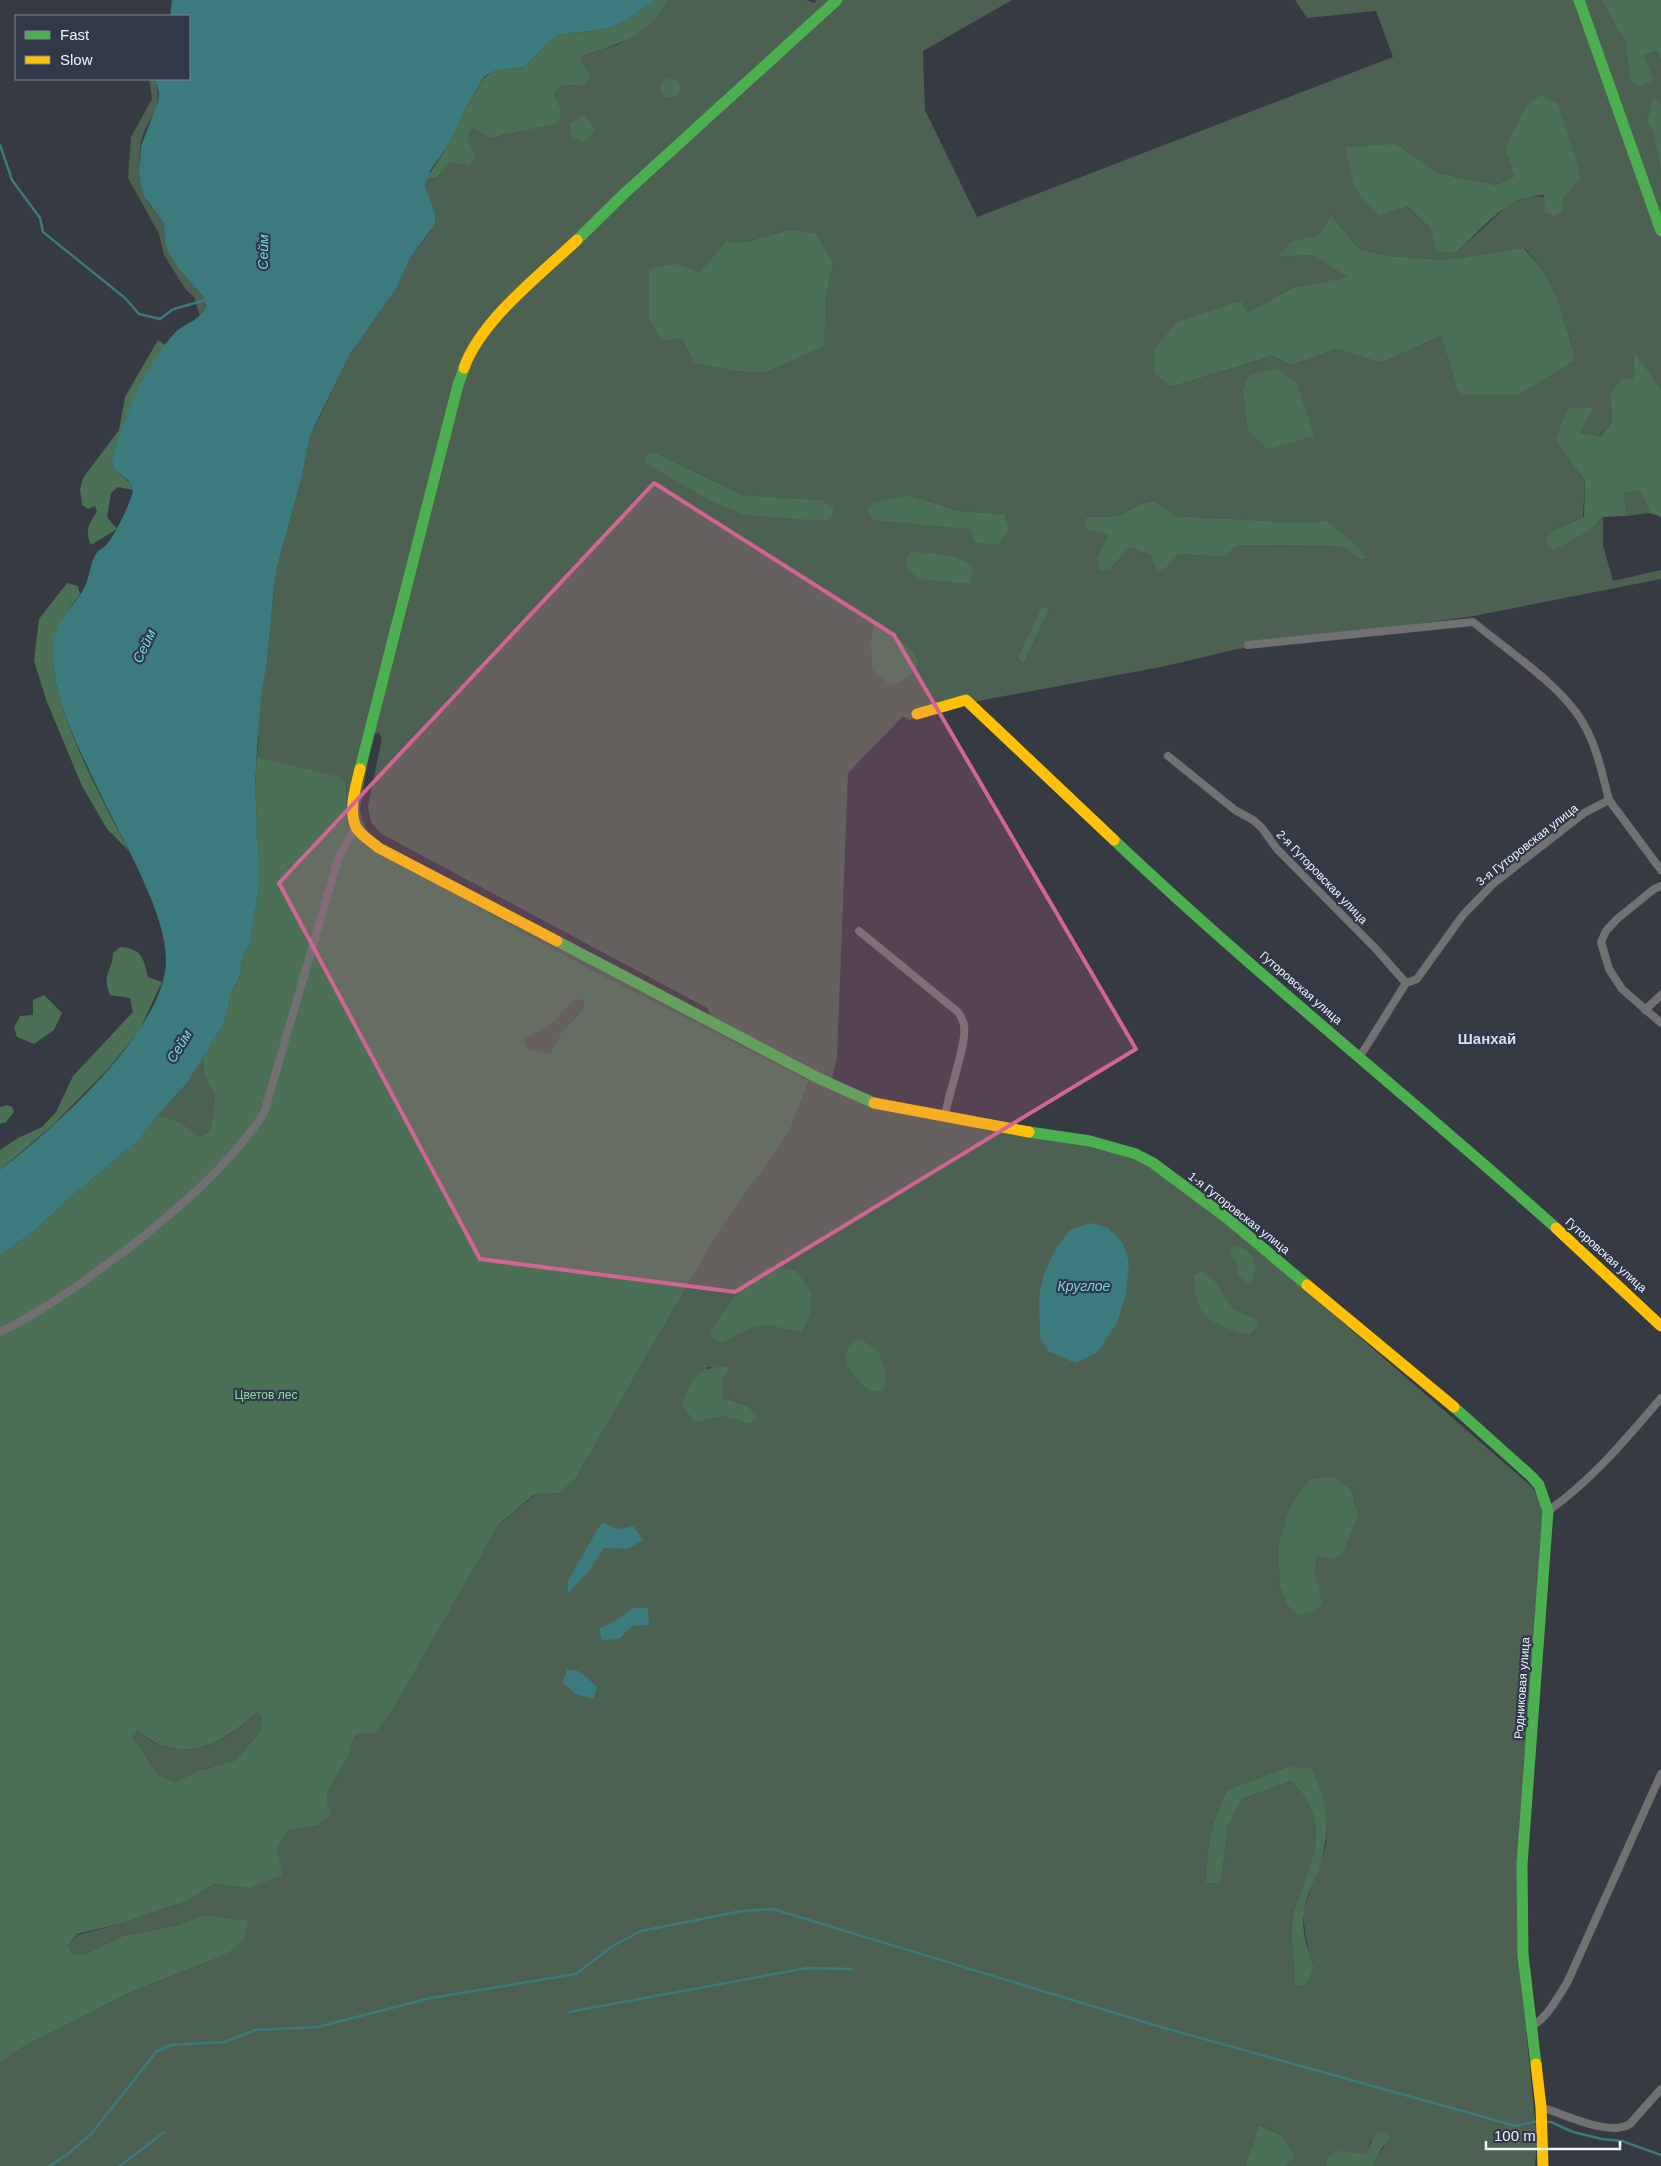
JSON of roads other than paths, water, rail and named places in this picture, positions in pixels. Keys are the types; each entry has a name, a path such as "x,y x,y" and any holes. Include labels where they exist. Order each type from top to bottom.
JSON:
{"street":[{"path":"0,1332 22,1321 90,1277 172,1214 249,1136 264,1113 339,856 356,827 353,812 354,794 456,393 469,354 487,326 626,192 837,0"},
{"path":"1578,0 1661,231"},
{"path":"1248,645 1473,622 1552,687 1572,707 1588,732 1609,800 1661,870"},
{"name":"Гуторовская улица","path":"917,714 966,700 1152,876 1359,1058 1453,1136 1598,1266 1661,1326"},
{"name":"2-я Гуторовская улица","path":"1168,756 1235,810 1253,820 1262,828 1277,849 1376,949 1406,983"},
{"name":"3-я Гуторовская улица","path":"1359,1058 1406,983 1417,979 1463,915 1494,883 1584,813 1609,800"},
{"name":"1-я Гуторовская улица","path":"356,827 379,848 529,928 870,1102 1032,1133 1090,1141 1136,1154 1153,1163 1227,1218 1522,1466 1539,1485 1548,1511"},
{"path":"1661,886 1654,889 1617,919 1606,931 1601,942 1604,955 1615,980 1630,998 1661,1023"},
{"path":"859,932 958,1012 962,1019 964,1037 948,1097 945,1116"},
{"path":"1645,1010 1661,995"},
{"path":"1548,1511 1571,1495 1591,1476 1661,1398"},
{"name":"Родниковая улица","path":"1543,2166 1540,2107 1523,1955 1522,1865 1548,1511"},
{"path":"1532,2026 1540,2021 1567,1983 1661,1774"},
{"path":"1540,2107 1608,2128 1623,2128 1630,2124 1661,2089"}],"water":[{"name":"Сейм","path":"172,0 655,0 627,20 607,29 558,35 549,41 525,67 494,71 484,77 467,106 449,144 430,171 425,186 435,212 435,224 412,255 396,289 350,354 318,419 310,437 302,476 277,568 267,662 262,690 255,786 260,882 251,940 242,961 240,976 232,992 224,1024 187,1083 158,1115 139,1140 33,1232 0,1255 0,1170 76,1104 128,1046 148,1016 161,987 166,959 160,924 146,886 81,753 64,712 56,683 53,654 54,640 59,626 65,614 82,592 94,558 110,540 125,513 132,495 133,489 131,484 113,468 112,463 118,439 137,391 168,340 177,331 196,319 206,306 204,297 180,270 169,254 166,246 164,223 144,196 139,170 141,146 158,102 159,93 155,80 190,80 190,15 170,15"},
{"name":"Круглое","path":"1090,1223 1108,1228 1123,1243 1129,1263 1126,1294 1117,1323 1097,1353 1075,1363 1048,1351 1040,1338 1039,1296 1044,1274 1056,1248 1070,1230"},
{"path":"602,1522 617,1529 633,1526 643,1540 628,1549 604,1548 589,1571 568,1593 568,1580"},
{"path":"633,1608 648,1608 649,1625 632,1626 619,1639 602,1640 599,1628 612,1623"},
{"path":"567,1669 578,1671 597,1686 594,1699 576,1694 563,1683"}],"waterway":[{"path":"0,145 12,180 40,218 43,232 125,298 139,314 160,319 172,310"},
{"path":"174,309 209,299"},
{"path":"49,2166 68,2154 92,2133 157,2051 171,2045 225,2042 255,2030 317,2027 431,1998 576,1974 611,1947 641,1931 742,1911 773,1909 1161,2027 1516,2126 1538,2121"},
{"path":"569,2012 807,1968 852,1969"},
{"path":"1546,2122 1551,2122 1573,2132 1602,2139 1622,2141 1661,2155"},
{"path":"120,2166 164,2132"}],"district":[{"name":"Шанхай","path":"1487,1038"}],"park label":[{"name":"Цветов лес","path":"266,1395"}]}
